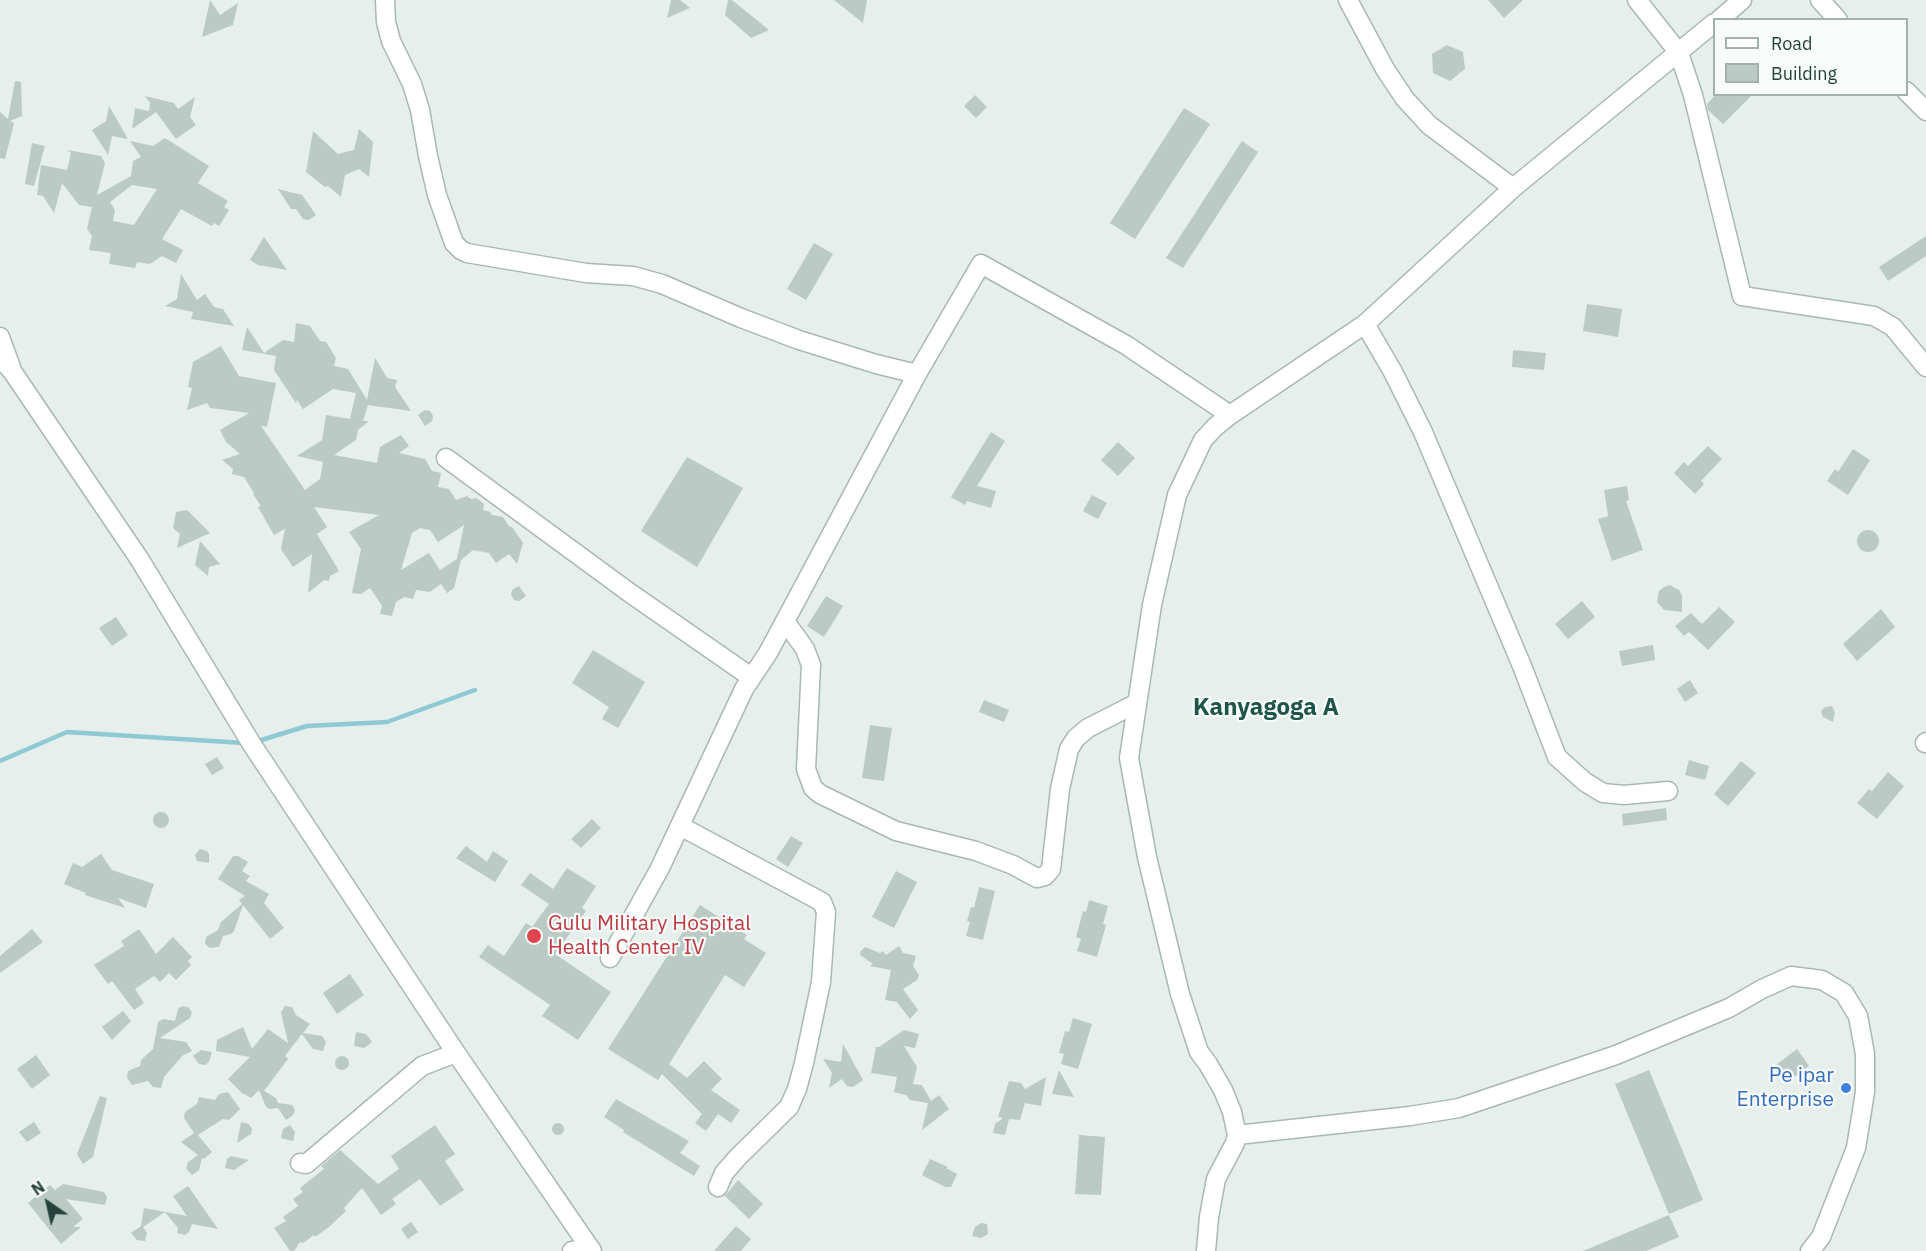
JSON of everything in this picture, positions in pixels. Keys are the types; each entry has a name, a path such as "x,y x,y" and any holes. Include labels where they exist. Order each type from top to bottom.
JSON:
{"street":[{"path":"385,0 386,22 391,41 420,110 437,195 454,243 461,250 467,253 586,273 633,276 662,284 799,340 917,374"},
{"path":"1348,0 1385,69 1405,99 1429,125 1513,188"},
{"path":"1637,0 1679,53 1693,95 1742,296 1874,316 1893,327 1926,367"},
{"path":"1721,18 1742,0"},
{"path":"1820,0 1836,18"},
{"path":"1206,1251 1216,1179 1237,1135 1232,1112 1223,1090 1208,1064 1198,1053 1180,994 1147,857 1129,758 1152,605 1177,495 1203,440 1215,427 1365,324 1513,188 1713,24"},
{"path":"1908,93 1926,111"},
{"path":"610,958 631,924 751,677 768,652 917,374 981,264 1126,345 1230,415"},
{"path":"1365,324 1424,432 1522,666 1557,757 1585,782 1603,793 1624,795 1668,791"},
{"path":"0,337 6,364 140,560 251,743 456,1053 592,1250"},
{"path":"446,458 630,593 751,677"},
{"path":"785,621 805,649 811,665 806,769 813,789 896,831 976,851 1013,865 1037,878 1045,876 1051,869 1060,789 1070,749 1076,738 1088,728 1137,703"},
{"path":"680,826 822,902 826,912 821,982 797,1089 789,1107 738,1157 724,1173 718,1187"},
{"path":"1237,1135 1410,1116 1459,1108 1616,1055 1729,1008 1791,976 1822,980 1844,993 1858,1016 1865,1054 1865,1092 1856,1148 1821,1237 1810,1251"},
{"path":"300,1163 306,1164 422,1066 456,1053"},
{"path":"572,1251 592,1250"}],"building":[{"path":"210,0 220,15 238,3 233,25 202,37"},
{"path":"671,0 680,0 690,8 667,18"},
{"path":"728,0 732,0 769,30 751,38 725,15"},
{"path":"834,0 867,0 863,23"},
{"path":"1488,0 1523,0 1504,18"},
{"path":"1447,45 1463,52 1465,69 1450,81 1433,73 1432,54"},
{"path":"15,81 21,82 22,116 10,121 14,123 5,159 0,158 0,112 8,119"},
{"path":"975,95 987,107 976,118 964,106"},
{"path":"145,96 174,103 178,109 195,97 190,117 196,125 176,139 156,112 132,129 135,108 149,111 150,103"},
{"path":"1714,96 1751,96 1723,124 1708,110 1707,104"},
{"path":"109,106 128,139 112,136 108,155 92,130 106,121"},
{"path":"1184,108 1210,124 1135,239 1110,223"},
{"path":"359,129 373,142 369,177 359,169 345,175 341,197 306,172 313,131 338,154 354,150"},
{"path":"165,138 209,166 198,183 228,201 224,207 229,210 219,226 214,223 212,226 181,209 162,239 183,250 176,263 162,256 150,264 137,262 135,268 109,264 111,253 89,250 92,236 87,229 92,207 79,205 62,183 54,213 43,196 37,195 41,165 67,170 71,153 67,150 101,156 105,163 97,195 131,176 133,161 141,157 130,141 153,146","holes":["132,185 157,189 134,225 113,221 115,210 110,202"]},
{"path":"1242,141 1258,152 1183,268 1166,258"},
{"path":"32,143 45,146 34,186 25,184"},
{"path":"278,189 302,195 316,215 309,220 303,219 296,209 291,209"},
{"path":"1926,236 1926,256 1888,281 1879,267"},
{"path":"264,237 287,270 258,265 250,260"},
{"path":"814,243 833,254 806,300 787,289"},
{"path":"181,274 197,300 205,294 214,307 223,309 234,326 191,319 193,312 165,306 177,299"},
{"path":"1587,304 1622,309 1618,337 1583,331"},
{"path":"296,323 310,326 320,341 326,342 336,358 334,366 348,369 367,400 375,358 387,378 397,380 395,387 411,411 368,405 363,421 369,421 358,430 356,440 334,455 377,463 380,447 401,435 409,446 399,453 425,459 432,471 441,473 438,487 449,489 456,500 467,496 471,499 476,498 484,504 483,510 503,517 513,528 523,543 517,564 509,554 496,563 489,553 473,550 461,560 454,588 447,593 441,584 430,592 416,590 413,599 404,597 396,602 392,616 380,614 382,606 370,588 361,594 352,593 361,549 349,532 379,515 314,507 327,527 317,534 339,571 330,576 329,581 324,580 308,593 312,554 293,567 281,549 285,529 274,535 244,477 232,474 233,469 222,460 240,454 226,442 220,430 249,413 210,408 207,403 187,410 192,388 188,387 193,362 221,346 239,376 276,383 267,427 261,426 305,490 320,479 323,462 297,456 322,440 326,415 350,419 356,393 333,389 303,409 297,400 296,403 274,370 276,356 242,350 247,327 264,353 283,340 294,342","holes":["464,525 457,559 440,570 429,553 401,570 412,533 420,528 430,530 438,542"]},
{"path":"1513,350 1546,353 1544,370 1512,367"},
{"path":"425,410 430,411 433,416 432,421 425,426 418,415"},
{"path":"991,432 1005,441 977,486 996,491 991,508 967,501 965,505 951,497"},
{"path":"1118,442 1135,458 1118,476 1101,460"},
{"path":"1708,446 1722,459 1701,481 1704,484 1695,494 1674,473 1684,462 1688,466"},
{"path":"1853,449 1870,460 1848,495 1827,481 1835,469 1838,472"},
{"path":"687,457 743,488 697,567 641,531"},
{"path":"1627,486 1629,500 1626,501 1643,550 1612,561 1598,519 1608,516 1604,490"},
{"path":"1092,495 1107,503 1098,519 1083,511"},
{"path":"187,510 210,533 177,548 180,534 173,528 176,512"},
{"path":"1868,530 1878,537 1879,541 1872,551 1868,552 1858,545 1857,541 1864,531"},
{"path":"200,541 220,564 209,567 208,576 195,565"},
{"path":"1670,585 1679,590 1682,595 1682,612 1664,610 1657,602 1659,591"},
{"path":"519,586 526,596 519,601 514,600 511,595 512,590"},
{"path":"826,596 843,606 824,637 807,626"},
{"path":"1582,601 1595,617 1568,639 1555,624"},
{"path":"1719,607 1735,622 1708,650 1689,632 1684,636 1675,626 1691,613 1702,624"},
{"path":"1881,609 1895,627 1857,661 1843,644"},
{"path":"116,617 128,635 112,646 99,628"},
{"path":"1653,645 1655,660 1622,666 1619,651"},
{"path":"593,650 645,682 618,728 602,719 609,707 572,683"},
{"path":"1690,680 1698,693 1685,702 1677,689"},
{"path":"984,700 1009,710 1004,722 979,712"},
{"path":"1832,706 1835,712 1833,722 1823,717 1821,711 1825,707"},
{"path":"870,725 892,728 884,781 862,778"},
{"path":"217,757 224,768 212,775 205,764"},
{"path":"1689,760 1709,766 1705,780 1685,775"},
{"path":"1741,761 1756,773 1728,806 1714,794"},
{"path":"1888,772 1904,786 1877,819 1857,803 1869,789 1872,791"},
{"path":"1666,808 1667,820 1623,826 1622,814"},
{"path":"161,812 169,820 161,828 153,820"},
{"path":"592,819 601,828 581,848 571,839"},
{"path":"791,836 803,843 788,867 776,859"},
{"path":"466,846 487,862 493,851 508,861 495,882 456,858"},
{"path":"200,849 209,854 209,863 197,861 195,855"},
{"path":"101,854 112,870 154,884 146,908 118,898 125,908 85,895 86,893 64,884 73,863 82,867"},
{"path":"233,856 238,856 248,862 242,871 250,876 246,881 269,894 264,903 284,928 270,939 243,905 234,931 223,936 219,947 210,948 205,944 206,937 218,930 221,922 242,904 239,900 245,896 218,879"},
{"path":"567,868 596,886 582,908 586,911 555,954 611,992 578,1040 542,1016 550,1005 479,957 488,945 504,956 526,923 532,927 549,904 521,885 530,873 553,889"},
{"path":"896,871 917,882 894,928 872,917"},
{"path":"979,887 995,891 983,940 966,936 970,922 967,921 971,907 974,908"},
{"path":"1089,900 1108,906 1103,924 1106,925 1097,957 1077,951 1081,939 1076,937 1083,911 1086,912"},
{"path":"700,905 747,935 744,939 766,953 744,987 725,975 669,1064 687,1078 704,1061 722,1079 711,1090 740,1110 731,1123 718,1114 706,1131 695,1123 702,1114 662,1074 658,1080 608,1049"},
{"path":"32,929 43,942 0,973 0,956"},
{"path":"139,929 156,954 173,937 192,957 188,961 191,965 176,980 169,973 160,982 154,976 135,989 144,1003 134,1010 112,981 108,984 94,965 124,946 121,941"},
{"path":"899,946 903,953 916,956 913,966 919,975 917,980 903,989 918,1010 910,1019 897,1002 885,1000 891,970 870,966 873,964 860,955 865,947 880,953 883,951 886,955"},
{"path":"350,974 364,995 337,1014 323,993"},
{"path":"182,1006 188,1007 192,1012 190,1018 160,1038 186,1042 192,1051 182,1056 164,1077 161,1088 153,1087 148,1081 132,1085 127,1078 128,1071 140,1066 141,1060 153,1049 158,1022 163,1019 175,1021 178,1009"},
{"path":"285,1006 292,1007 296,1015 310,1024 303,1033 322,1036 326,1042 323,1051 313,1049 302,1034 285,1056 288,1059 264,1091 276,1098 278,1103 292,1105 295,1110 293,1115 286,1120 278,1108 266,1107 259,1090 251,1098 242,1093 228,1079 250,1057 216,1051 217,1040 243,1027 252,1049 268,1029 288,1043 281,1012"},
{"path":"123,1011 131,1021 112,1040 102,1027"},
{"path":"1073,1018 1092,1024 1078,1069 1061,1064 1064,1054 1059,1053 1065,1031 1069,1032"},
{"path":"904,1030 919,1034 915,1048 904,1046 917,1067 913,1084 922,1085 931,1101 939,1095 949,1109 922,1130 928,1103 910,1100 906,1095 894,1092 897,1077 871,1073 876,1047"},
{"path":"356,1032 366,1034 372,1042 364,1048 354,1046"},
{"path":"843,1044 863,1080 853,1087 847,1086 842,1079 829,1088 832,1073 823,1059 841,1062"},
{"path":"1797,1049 1809,1066 1788,1081 1776,1065"},
{"path":"201,1050 212,1052 209,1062 205,1065 199,1064 193,1056"},
{"path":"36,1055 50,1075 32,1089 17,1069"},
{"path":"339,1056 345,1056 349,1063 345,1070 339,1070 335,1066 335,1060"},
{"path":"1059,1070 1074,1097 1052,1094"},
{"path":"1649,1070 1703,1200 1669,1214 1615,1084"},
{"path":"1046,1077 1041,1106 1025,1103 1020,1120 1009,1119 1005,1135 993,1133 995,1124 1003,1118 998,1117 1009,1081 1021,1083 1025,1089"},
{"path":"228,1092 240,1109 229,1120 223,1119 198,1135 212,1152 204,1159 202,1158 199,1170 192,1175 186,1168 188,1162 198,1155 181,1142 194,1133 184,1118 185,1112 197,1104 199,1097 215,1100 219,1094"},
{"path":"100,1096 107,1098 93,1157 83,1164 77,1154"},
{"path":"616,1099 689,1141 680,1153 700,1166 694,1176 623,1132 624,1130 604,1117"},
{"path":"34,1122 41,1133 27,1142 19,1132"},
{"path":"241,1122 249,1124 252,1129 251,1134 237,1143"},
{"path":"560,1123 563,1124 563,1134 556,1135 553,1134 552,1127 553,1124"},
{"path":"290,1125 295,1132 293,1141 281,1138 283,1129"},
{"path":"435,1125 455,1154 445,1161 464,1190 440,1206 420,1179 392,1199 396,1204 381,1215 362,1188 344,1208 346,1211 329,1227 315,1237 314,1235 303,1243 300,1242 294,1251 290,1251 274,1228 286,1221 283,1217 298,1206 293,1199 303,1192 300,1188 324,1169 321,1166 340,1150 378,1184 399,1169 391,1156"},
{"path":"1079,1135 1105,1137 1101,1195 1075,1194"},
{"path":"231,1156 249,1160 234,1170 225,1168 227,1159"},
{"path":"930,1159 957,1174 951,1187 945,1187 922,1175"},
{"path":"738,1180 763,1204 749,1219 725,1196"},
{"path":"63,1184 104,1192 107,1197 105,1205 66,1199 83,1219 73,1227 81,1227 61,1244 28,1203 50,1185 55,1190"},
{"path":"188,1186 218,1229 192,1224 185,1235 177,1233 178,1228 165,1212 143,1227 147,1233 145,1241 137,1240 131,1233 141,1226 144,1208 187,1216 173,1196"},
{"path":"1669,1215 1679,1237 1646,1251 1583,1251"},
{"path":"411,1222 418,1232 408,1239 401,1229"},
{"path":"981,1223 987,1224 988,1234 981,1238 972,1236 975,1227"},
{"path":"736,1226 751,1239 741,1251 714,1251"}],"waterway":[{"path":"255,742 307,726 387,722 475,690"},
{"path":"0,761 67,732 244,743"}],"place":[{"name":"Gulu Military Hospital Health Center IV","path":"534,936"},
{"name":"Pe ipar Enterprise","path":"1846,1088"}],"district":[{"name":"Kanyagoga A","path":"1266,708"}]}
